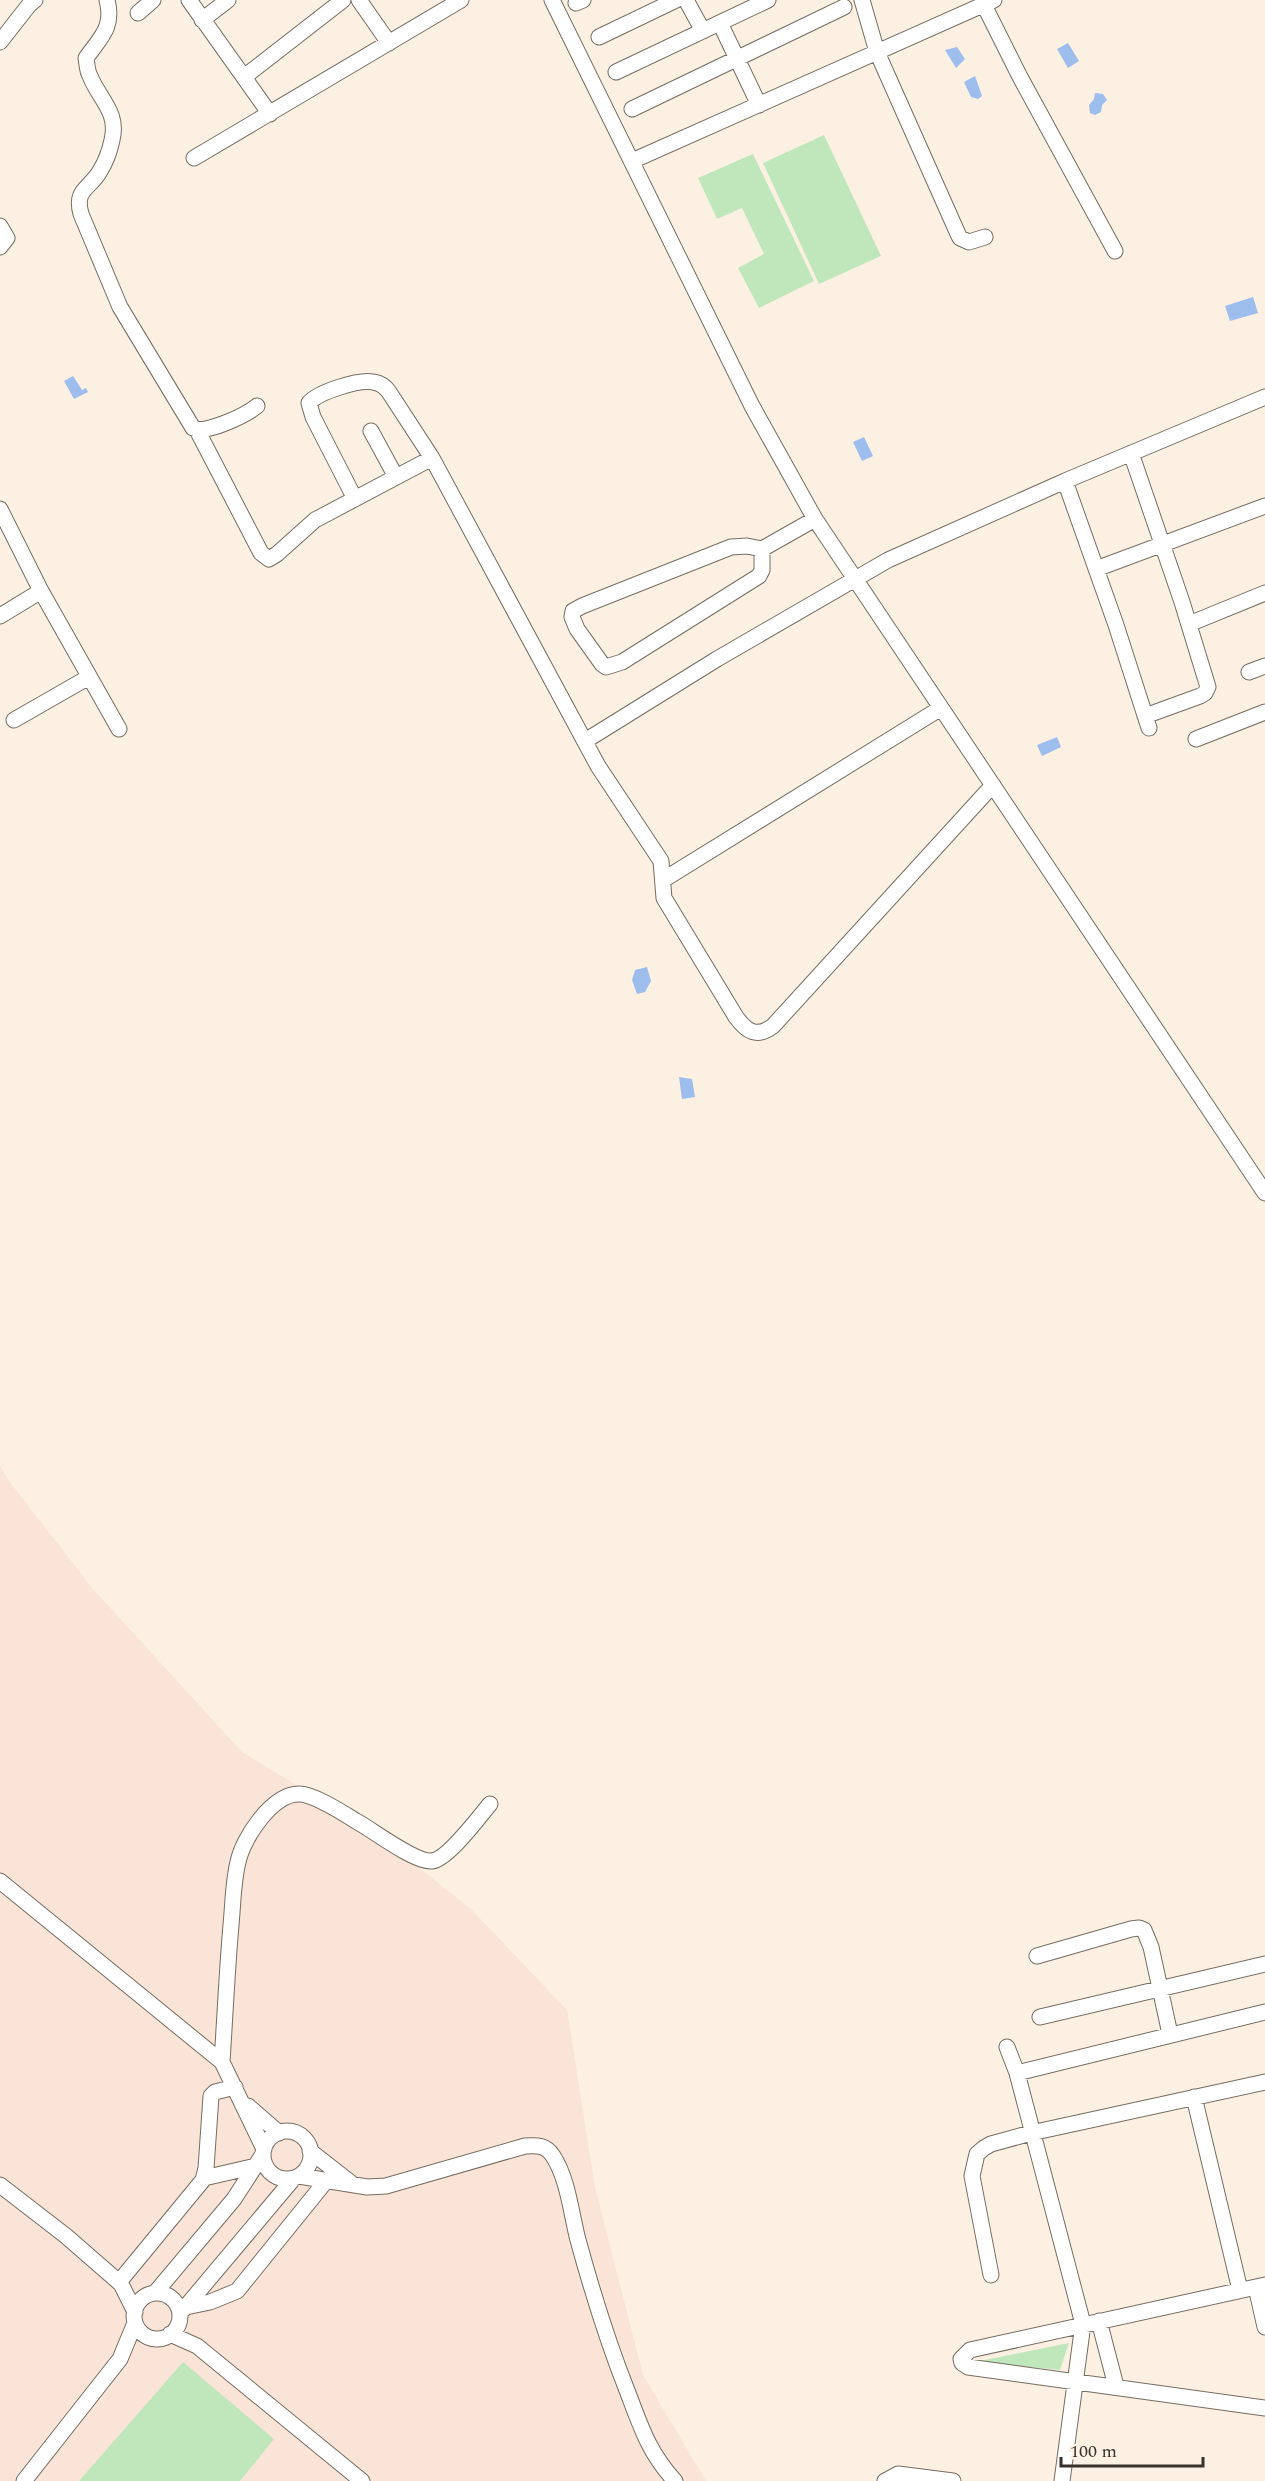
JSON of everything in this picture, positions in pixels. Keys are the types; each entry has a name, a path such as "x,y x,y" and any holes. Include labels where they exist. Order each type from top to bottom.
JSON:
{"street":[{"path":"0,42 28,5 35,0"},
{"path":"106,0 111,14 104,35 86,58 89,76 105,100 113,122 112,139 100,171 83,190 78,203 99,260 120,307 182,412 197,430 264,557 272,558 315,520 432,458"},
{"path":"138,13 153,0"},
{"path":"189,0 270,114"},
{"path":"202,20 228,0"},
{"path":"244,77 344,0"},
{"path":"359,0 389,43"},
{"path":"194,158 461,0"},
{"path":"552,0 752,406 815,519 1265,1193"},
{"path":"600,38 676,0"},
{"path":"686,0 703,31"},
{"path":"616,72 768,0"},
{"path":"862,0 877,52 958,234 969,242 985,237"},
{"path":"632,161 989,2 1019,75 1115,251"},
{"path":"632,109 844,7"},
{"path":"720,23 759,105"},
{"path":"0,226 7,238 0,247"},
{"path":"355,499 308,406 310,400 316,396 362,382 375,382 385,386 432,458 585,741 614,792 661,861 664,898 736,1017 751,1033 765,1032 772,1026 993,785"},
{"path":"585,741 717,659 888,560 1065,481 1265,397"},
{"path":"197,430 207,429 240,417 257,406"},
{"path":"371,431 396,477"},
{"path":"1065,481 1147,722 1200,696 1208,690 1208,682 1131,453"},
{"path":"1096,569 1265,506"},
{"path":"0,509 5,532 119,729"},
{"path":"762,549 762,570 759,576 638,653 614,665 606,667 602,664 573,621 573,611 582,606 731,547 747,546 762,549 815,519"},
{"path":"0,616 41,591"},
{"path":"1189,624 1265,593"},
{"path":"1249,672 1265,666"},
{"path":"14,720 89,677"},
{"path":"663,880 941,708"},
{"path":"1196,739 1265,711"},
{"path":"222,2062 229,1948 238,1862 249,1834 278,1801 288,1796 305,1795 356,1821 422,1860 430,1861 444,1856 490,1804"},
{"path":"0,1881 222,2062 243,2102 265,2165 272,2174 282,2179 296,2177 367,2187 386,2186 525,2146 538,2145 547,2149 560,2170 595,2298 642,2431 653,2455 675,2481"},
{"path":"1037,1956 1139,1928 1144,1930 1148,1937 1170,2034"},
{"path":"1040,2017 1265,1964"},
{"path":"1017,2073 1265,2012"},
{"path":"1007,2047 1017,2073 1083,2324 1062,2481"},
{"path":"991,2275 972,2176 977,2154 991,2144 1031,2133 1265,2082"},
{"path":"204,2178 211,2096 215,2092 235,2087"},
{"path":"1194,2097 1240,2290"},
{"path":"243,2102 279,2133"},
{"path":"120,2359 140,2301 152,2294 234,2199 270,2138 286,2131 297,2134 306,2141 310,2151 353,2185"},
{"path":"170,2334 182,2314 296,2177 307,2168 310,2151"},
{"path":"120,2283 204,2178 261,2156"},
{"path":"182,2314 237,2291 326,2181"},
{"path":"0,2185 66,2236 120,2283 172,2299 197,2346"},
{"path":"120,2283 142,2333 152,2338"},
{"path":"1265,2327 1261,2286 969,2350 961,2359 962,2363 968,2367 1265,2408"},
{"path":"1099,2321 1116,2386"},
{"path":"24,2481 120,2359 152,2338 170,2334 197,2346 362,2481"},
{"path":"885,2481 897,2474 953,2481"}],"shaded area":[{"path":"0,1466 9,1481 93,1589 242,1752 377,1834 472,1910 567,2010 595,2187 643,2375 706,2481 0,2481"}],"green space":[{"path":"824,135 881,256 819,284 763,163"},
{"path":"753,154 814,281 759,308 738,268 764,254 742,208 717,219 698,178"},
{"path":"1069,2343 1060,2370 975,2362"},
{"path":"183,2362 274,2439 240,2481 79,2481"}],"water":[{"path":"1068,43 1079,61 1068,68 1057,49"},
{"path":"957,47 965,59 956,68 945,50"},
{"path":"975,76 982,96 978,99 971,97 964,82"},
{"path":"1095,93 1103,94 1107,100 1102,105 1101,112 1095,115 1090,113 1089,105"},
{"path":"1253,297 1258,313 1230,321 1225,306"},
{"path":"73,376 82,390 86,388 88,392 74,399 64,381"},
{"path":"864,437 873,456 862,461 853,442"},
{"path":"1057,737 1061,747 1042,756 1037,745"},
{"path":"647,967 651,981 645,992 637,994 632,980 635,970"},
{"path":"679,1077 692,1079 695,1097 682,1099"}]}
